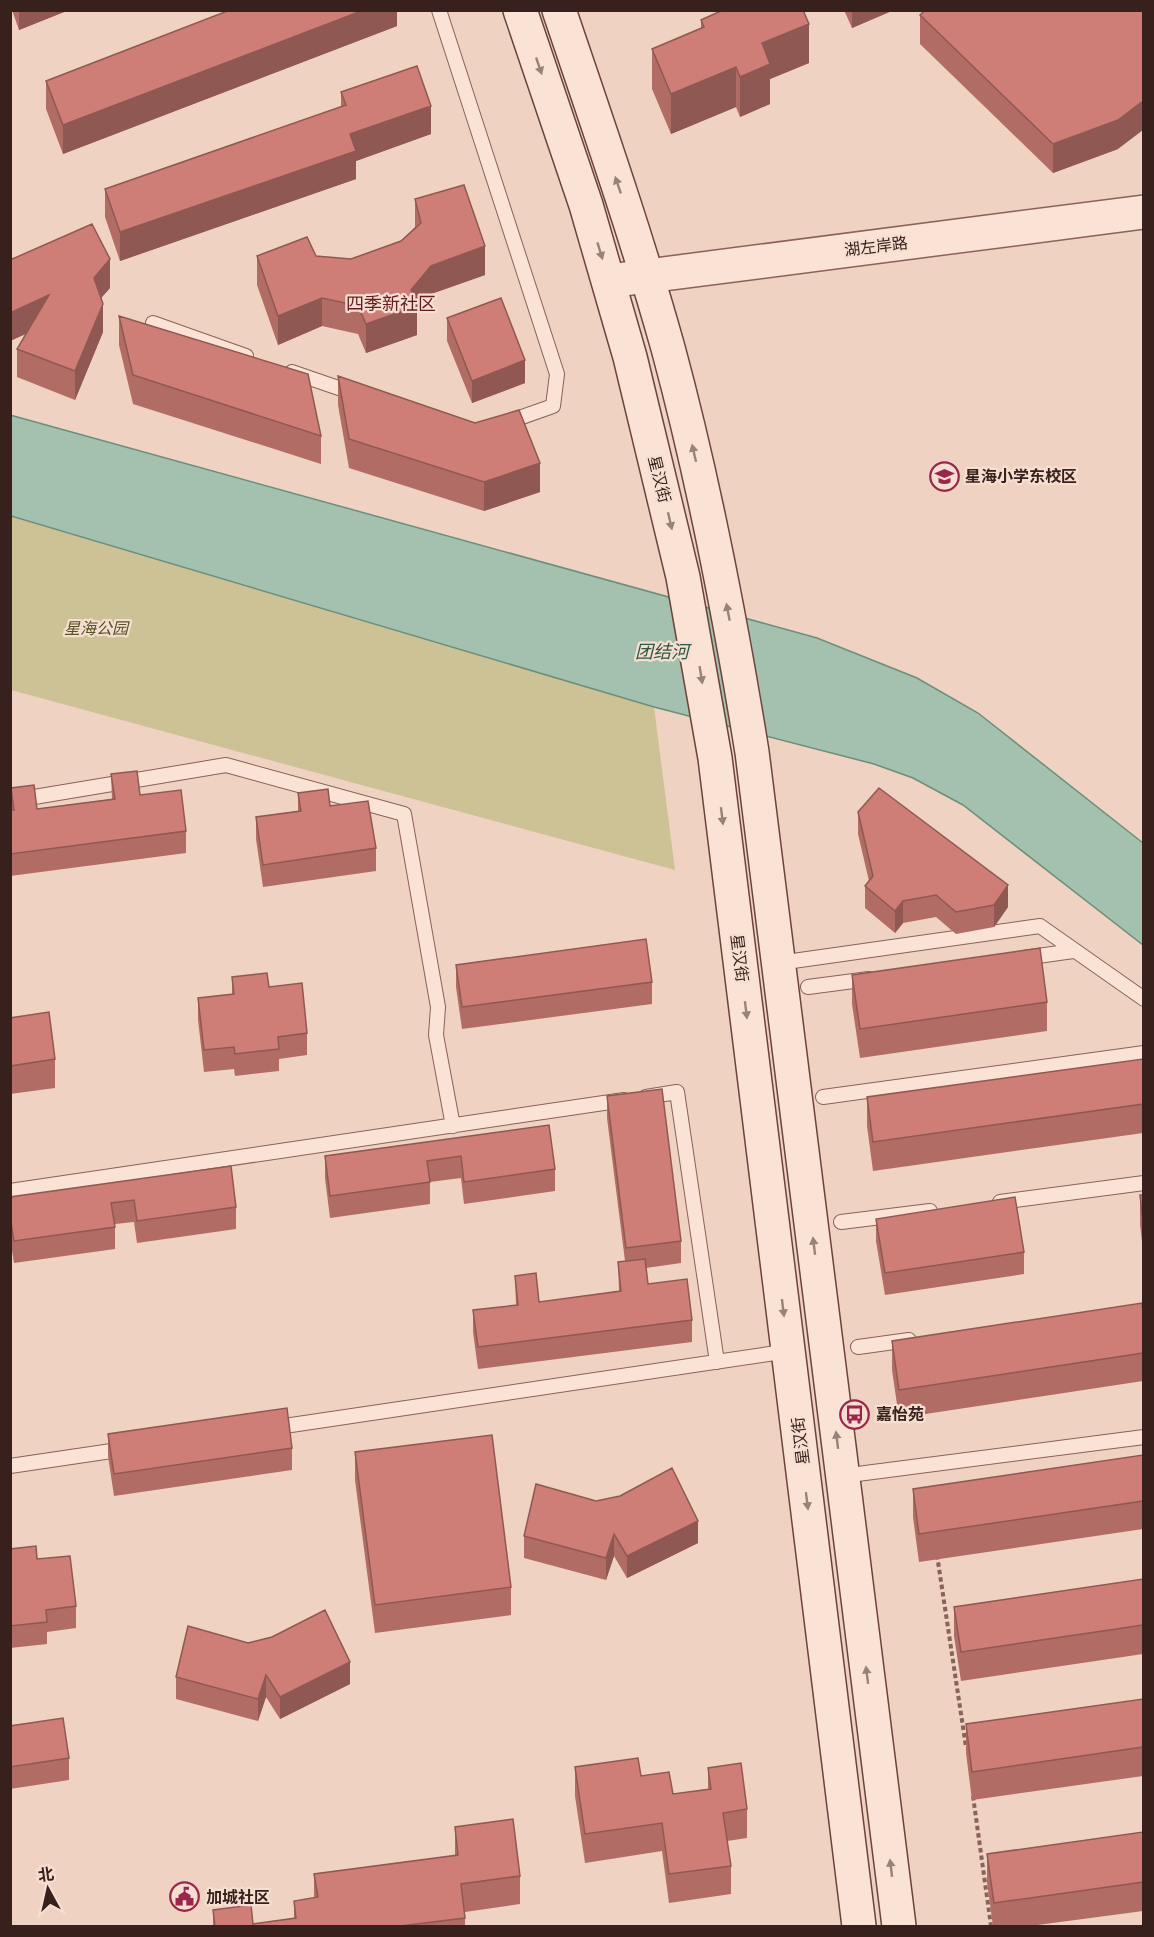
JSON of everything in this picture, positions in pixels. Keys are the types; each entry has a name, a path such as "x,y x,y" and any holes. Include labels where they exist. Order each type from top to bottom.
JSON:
{"main road":[{"name":"星汉街","path":"520,10 609,281 630,357 683,577 715,758 859,1926"},
{"path":"560,10 647,275 690,439 720,572 752,752 899,1926"},
{"name":"湖左岸路","path":"609,281 1143,212"}],"lane":[{"path":"439,10 557,374 553,406 492,428"},
{"path":"153,323 260,360"},
{"path":"282,368 371,399"},
{"path":"10,801 226,765 404,814 438,1007 436,1035 453,1126"},
{"path":"779,963 1040,926 1143,999"},
{"path":"1015,959 1073,951"},
{"path":"807,987 888,976"},
{"path":"823,1097 1143,1053"},
{"path":"10,1191 677,1092 717,1362"},
{"path":"981,1204 1143,1183"},
{"path":"841,1222 946,1209"},
{"path":"858,1347 918,1339"},
{"path":"255,1430 789,1351"},
{"path":"841,1476 1143,1437"},
{"path":"10,1466 139,1447"}],"path":[{"path":"936,1546 967,1750"},
{"path":"972,1785 991,1926"}],"green space":[{"name":"星海公园","path":"10,516 654,707 675,870 11,690"}],"water":[{"name":"团结河","path":"10,415 817,638 917,678 978,713 1143,843 1143,945 963,805 913,778 874,764 654,707 11,516"}],"building":[{"path":"230,10 364,10 63,125 46,81"},
{"path":"723,10 803,10 809,24 762,43 770,64 740,77 736,67 671,94 652,49 704,27 701,20"},
{"path":"925,10 1143,10 1143,101 1118,120 1053,144 920,15"},
{"path":"417,66 431,106 350,134 356,151 120,232 105,189 346,105 341,92"},
{"path":"464,185 485,246 431,266 411,290 417,306 366,324 358,306 322,298 278,316 257,256 307,237 316,256 351,259 401,241 421,223 415,199"},
{"path":"92,224 110,259 94,278 103,304 75,371 17,349 49,295 10,313 10,260"},
{"path":"501,298 525,360 472,381 447,318"},
{"path":"119,316 308,374 321,436 133,375"},
{"path":"338,376 475,423 519,410 540,463 484,482 349,439"},
{"path":"137,771 140,795 181,790 186,831 10,854 10,810 14,810 11,788 34,785 37,809 115,799 111,774"},
{"path":"879,788 1008,885 994,905 956,912 936,895 903,901 895,911 865,886 873,876 858,812"},
{"path":"328,789 330,806 368,801 376,848 263,865 256,817 301,811 298,793"},
{"path":"646,939 652,982 462,1007 456,965"},
{"path":"1040,948 1047,1002 860,1029 852,975"},
{"path":"267,973 269,987 302,983 307,1033 278,1037 279,1049 235,1054 234,1047 204,1050 198,998 234,994 232,977"},
{"path":"49,1012 55,1059 10,1066 10,1018"},
{"path":"1143,1059 1143,1104 873,1142 867,1097"},
{"path":"662,1089 681,1241 626,1248 607,1096"},
{"path":"549,1125 555,1169 464,1182 461,1156 427,1161 430,1182 330,1196 325,1156"},
{"path":"231,1166 236,1207 137,1221 134,1200 111,1203 115,1227 14,1241 10,1197"},
{"path":"1140,1195 1143,1195 1143,1222"},
{"path":"1015,1197 1024,1252 885,1273 876,1219"},
{"path":"645,1259 648,1284 687,1279 692,1320 478,1347 473,1310 518,1305 515,1276 536,1273 539,1302 621,1291 618,1262"},
{"path":"1142,1303 1143,1353 899,1390 892,1341"},
{"path":"287,1408 292,1448 114,1474 108,1434"},
{"path":"492,1435 511,1587 375,1605 355,1452"},
{"path":"1143,1455 1143,1501 919,1534 913,1489"},
{"path":"672,1468 698,1521 627,1556 614,1534 606,1558 524,1536 536,1484 596,1501 620,1496"},
{"path":"36,1546 37,1559 70,1556 76,1606 46,1610 47,1622 10,1626 10,1549"},
{"path":"1143,1579 1143,1625 961,1652 954,1607"},
{"path":"325,1610 350,1662 280,1697 266,1675 258,1699 176,1677 188,1626 248,1643 272,1637"},
{"path":"1143,1699 1143,1747 972,1772 966,1724"},
{"path":"63,1718 69,1758 10,1767 10,1726"},
{"path":"638,1758 641,1776 669,1772 673,1794 711,1789 708,1768 741,1763 747,1809 723,1813 731,1866 669,1874 662,1823 585,1834 575,1767"},
{"path":"513,1819 520,1876 461,1884 465,1918 400,1926 215,1926 213,1910 251,1905 253,1924 296,1918 294,1901 318,1897 314,1874 458,1855 455,1827"},
{"path":"1143,1832 1143,1882 994,1903 987,1854"}],"place":[{"name":"星海小学东校区","path":"944,476"},
{"name":"嘉怡苑","path":"855,1414"},
{"name":"加城社区","path":"185,1897"}],"district":[{"name":"四季新社区","path":"391,304"}]}
